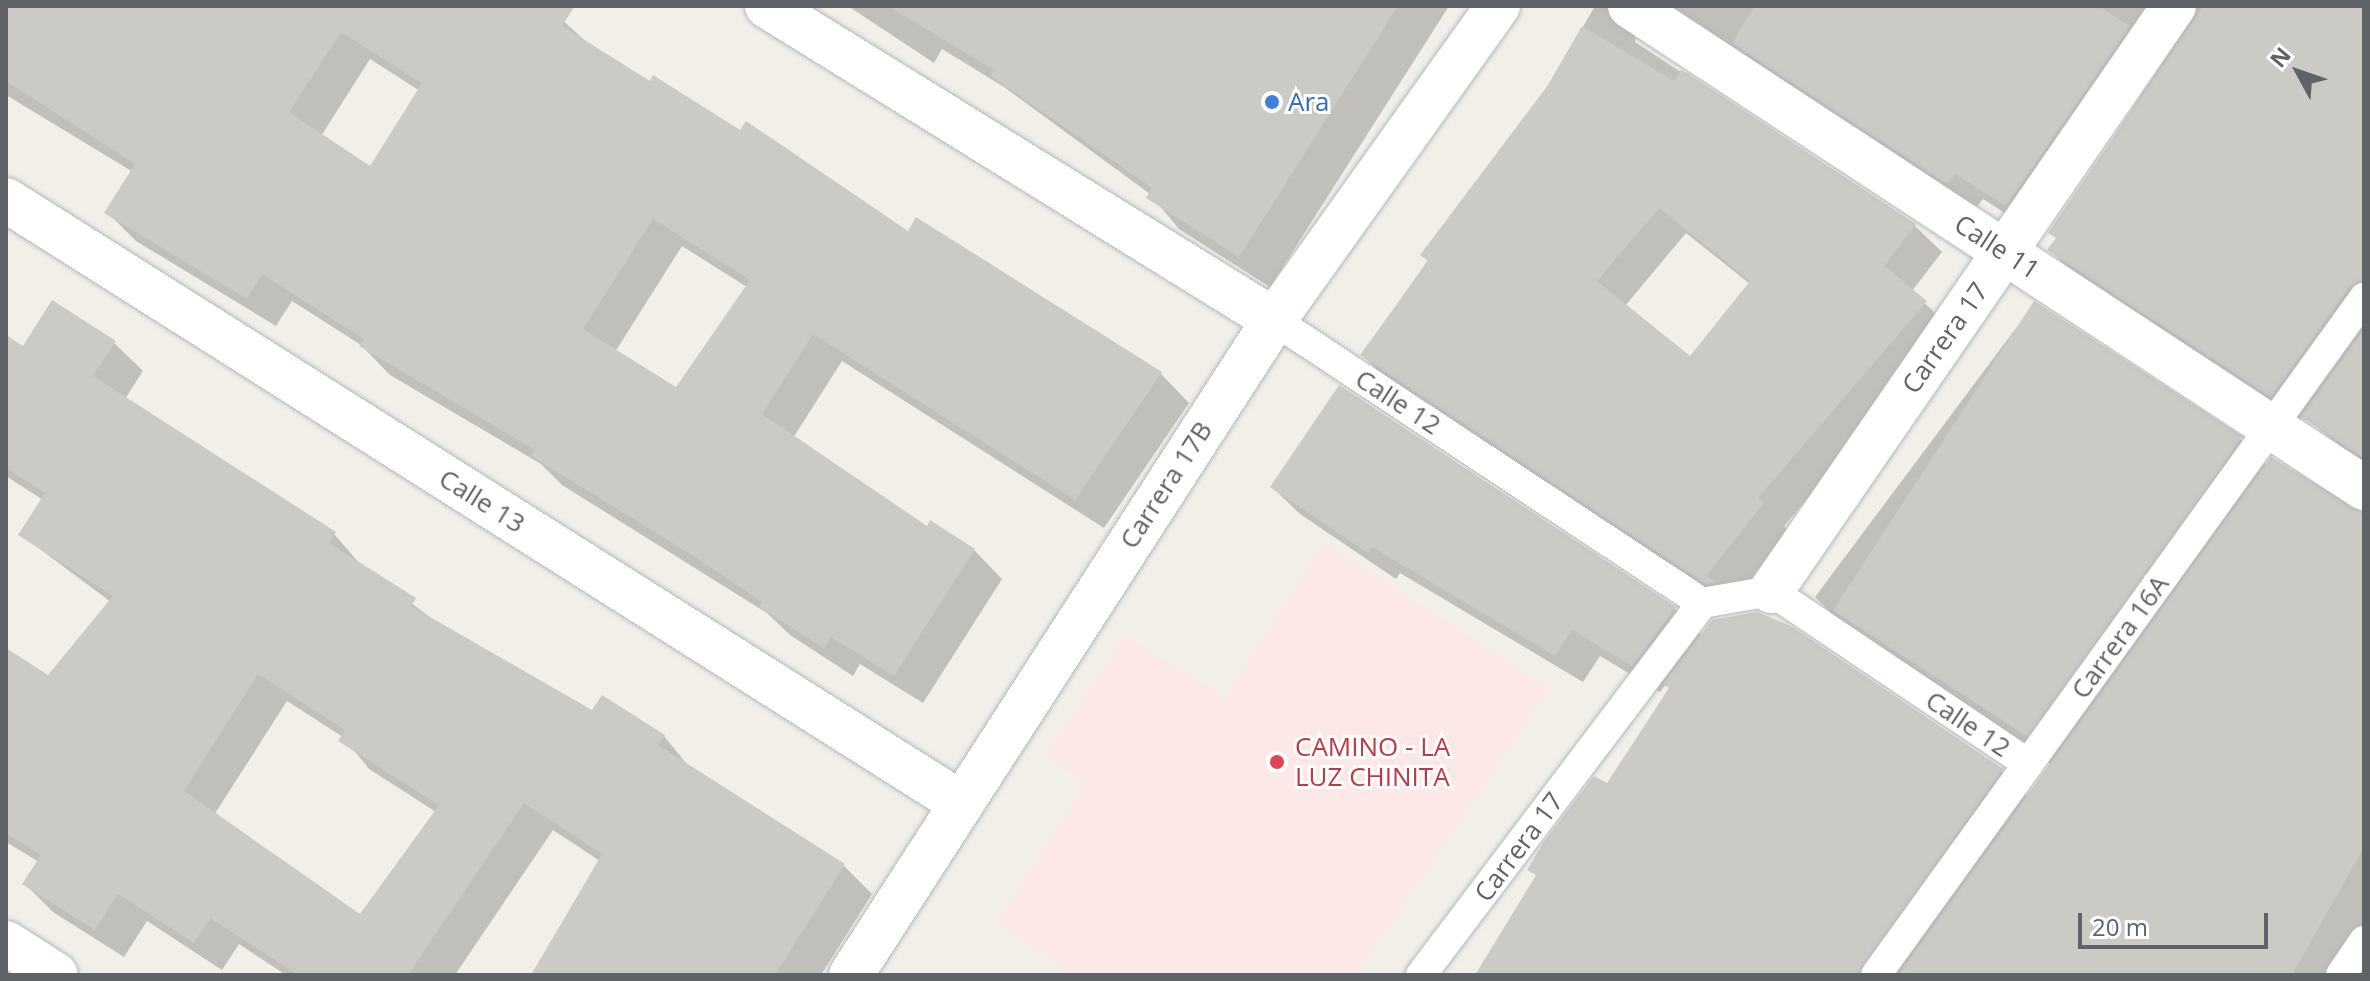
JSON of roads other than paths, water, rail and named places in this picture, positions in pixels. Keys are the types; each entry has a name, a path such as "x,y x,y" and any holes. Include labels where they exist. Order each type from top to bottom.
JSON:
{"street":[{"name":"Calle 12","path":"767,6 1274,320"},
{"name":"Carrera 17B","path":"851,975 959,802 1274,320 1498,6"},
{"name":"Calle 11","path":"1630,6 2364,488"},
{"name":"Carrera 17","path":"1771,591 2174,6"},
{"name":"Calle 13","path":"6,200 959,802"},
{"path":"6,943 56,975"}],"lane":[{"name":"Carrera 16A","path":"1876,975 2364,298"},
{"name":"Calle 12","path":"1274,320 1702,603"},
{"name":"Calle 12","path":"1771,591 2028,764"},
{"path":"1702,603 1771,591"},
{"name":"Carrera 17","path":"1421,975 1702,603"},
{"path":"2341,975 2364,941"}],"place":[{"name":"Ara","path":"1272,102"},
{"name":"CAMINO - LA LUZ CHINITA","path":"1277,762"}]}
